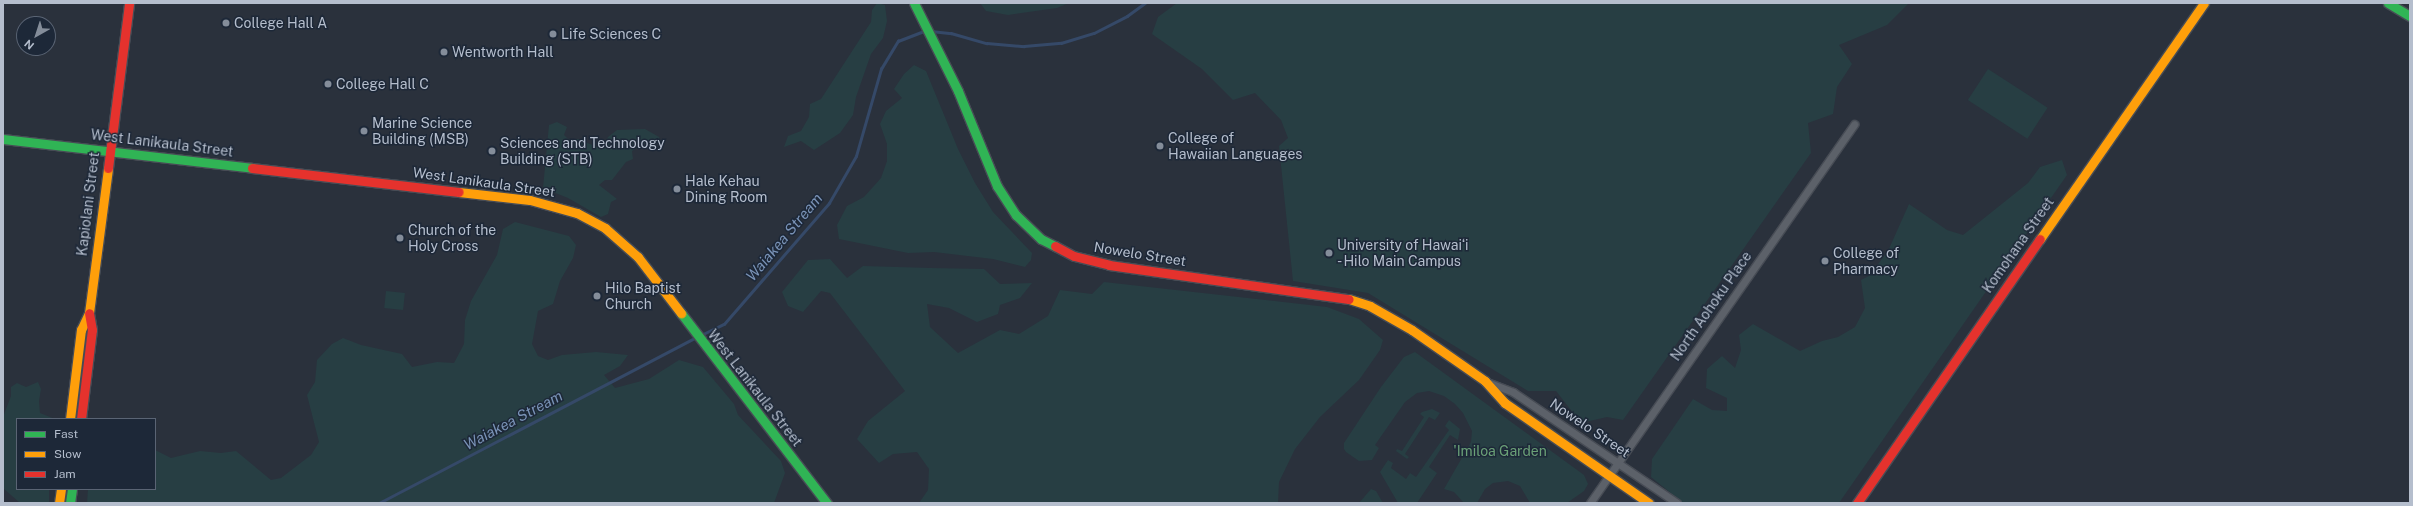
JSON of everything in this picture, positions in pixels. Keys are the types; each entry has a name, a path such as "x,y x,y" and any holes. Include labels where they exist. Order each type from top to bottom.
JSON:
{"main road":[{"name":"Kapiolani Street","path":"81,418 92,330 89,313 129,3"},
{"name":"Nowelo Street","path":"914,3 922,16 939,53 997,186 1024,224 1051,246 1074,256 1109,266 1354,300 1412,330 1485,381 1505,403 1649,503"},
{"name":"Komohana Street","path":"1857,503 2204,3"},
{"path":"2388,3 2410,16"},
{"name":"West Lanikaula Street","path":"3,139 530,200 560,207 591,220 620,240 638,257 681,316 827,503"},
{"name":"Kapiolani Street","path":"70,418 81,330 89,313"},
{"path":"59,503 61,490"},
{"path":"70,503 72,490"}],"street":[{"name":"North Aohoku Place","path":"1590,503 1854,124"},
{"name":"Nowelo Street","path":"1485,381 1513,392 1677,503"}],"green space":[{"path":"877,3 885,5 887,21 883,38 871,54 856,97 853,115 840,133 814,150 801,141 784,147 788,136 801,131 809,117 810,104 821,99 871,22 872,10"},
{"path":"980,3 1069,3 1057,8 1008,15 986,11"},
{"path":"1177,3 1909,3 1887,25 1839,45 1852,64 1837,87 1833,114 1808,123 1811,153 1623,420 1607,417 1581,423 1556,391 1528,391 1368,293 1293,281 1279,146 1288,138 1281,120 1255,93 1233,100 1202,69 1152,34 1158,17"},
{"path":"914,65 926,71 958,149 975,183 993,212 1032,253 1031,260 1025,267 993,259 934,252 908,253 839,239 837,225 847,206 864,197 881,178 887,161 887,144 880,124 886,111 902,98 894,89 904,74"},
{"path":"1988,69 2048,108 2027,139 1968,100"},
{"path":"557,122 567,127 564,135 568,139 578,139 602,149 608,137 617,130 645,129 659,137 660,140 643,144 632,151 633,159 626,162 612,180 605,180 599,185 617,199 611,202 608,214 601,217 568,198 543,188 549,125"},
{"path":"2062,160 2067,175 1839,503 1683,503 1651,477 1652,459 1693,399 1712,410 1727,411 1727,398 1706,388 1707,369 1722,356 1735,368 1741,350 1739,335 1753,324 1800,351 1822,341 1838,337 1855,327 1865,308 1861,280 1869,276 1888,251 1909,204 1947,230 1963,235 2028,183 2040,167"},
{"path":"515,222 569,236 576,245 573,258 560,281 553,304 538,311 532,344 538,356 548,360 562,355 596,352 628,355 620,366 604,375 615,388 649,379 679,360 703,367 734,404 738,415 781,461 785,473 774,503 87,503 88,490 156,490 156,450 171,458 200,451 221,453 236,451 271,480 281,478 311,455 319,442 307,395 315,382 317,360 332,344 343,338 361,345 402,354 412,367 437,362 454,363 464,344 465,320 471,301 497,255 503,229"},
{"path":"830,259 847,278 863,266 984,269 1000,284 1032,283 1020,298 1000,305 998,314 977,322 949,308 927,304 930,327 958,353 1000,330 1019,334 1048,316 1060,290 1092,294 1104,282 1327,307 1359,319 1383,340 1380,350 1359,380 1320,417 1295,449 1279,482 1278,503 919,503 928,490 929,469 917,452 893,454 879,463 857,439 868,421 905,391 830,293 821,291 803,312 788,306 782,292 808,260"},
{"path":"386,291 405,293 403,310 384,308"},
{"name":"'Imiloa Garden","path":"1415,352 1584,475 1588,484 1584,491 1567,503 1530,503 1520,486 1508,481 1493,483 1485,489 1477,503 1464,503 1454,492 1444,489 1471,442 1472,431 1463,413 1455,404 1444,396 1429,391 1417,393 1405,402 1375,445 1379,448 1372,460 1359,461 1346,452 1344,449 1344,443 1381,387 1404,357"},
{"path":"38,382 41,389 39,401 40,413 52,418 16,418 16,490 49,490 49,503 20,503 3,488 3,417 11,396 11,387 17,383 26,387"},
{"path":"1432,409 1440,413 1435,420 1429,417 1405,454 1409,457 1407,459 1396,451 1397,449 1402,451 1424,417 1420,414"},
{"path":"1449,420 1460,429 1458,440 1450,435 1429,467 1437,473 1417,503 1398,503 1380,472 1388,460 1393,463 1391,468 1406,479 1410,473 1416,477 1449,430 1445,426"},
{"path":"1371,489 1376,491 1383,503 1359,503"}],"waterway":[{"name":"Waiakea Stream","path":"931,31 951,33 987,43 1024,46 1061,43 1094,33 1127,16 1145,3"},
{"name":"Waiakea Stream","path":"701,335 724,324 829,203 856,156 881,69 898,41 924,31"},
{"name":"Waiakea Stream","path":"379,503 696,337"}],"traffic: fast":[{"path":"914,3 958,91 997,186 1016,215 1041,239 1055,246"},
{"path":"2388,3 2410,16"},
{"path":"3,139 252,168"},
{"path":"681,313 827,503"},
{"path":"70,503 72,490"}],"traffic: slow":[{"path":"2040,239 2204,3"},
{"path":"70,418 81,330 89,313 108,168"},
{"path":"459,192 530,200 577,213 605,228 638,257 681,313"},
{"path":"1349,299 1370,306 1412,330 1485,381 1505,403 1649,503"},
{"path":"59,503 61,490"}],"traffic: jam":[{"path":"108,168 129,3"},
{"path":"252,168 459,192"},
{"path":"1857,503 2040,239"},
{"path":"1055,246 1074,256 1109,265 1349,299"},
{"path":"81,418 92,330 89,313"}],"place":[{"name":"College Hall A","path":"226,23"},
{"name":"Life Sciences C","path":"553,34"},
{"name":"Wentworth Hall","path":"444,52"},
{"name":"College Hall C","path":"328,84"},
{"name":"Marine Science Building (MSB)","path":"364,131"},
{"name":"College of Hawaiian Languages","path":"1160,146"},
{"name":"Sciences and Technology Building (STB)","path":"492,151"},
{"name":"Hale Kehau Dining Room","path":"677,189"},
{"name":"Church of the Holy Cross","path":"400,238"},
{"name":"University of Hawaiʻi - Hilo Main Campus","path":"1329,253"},
{"name":"College of Pharmacy","path":"1825,261"},
{"name":"Hilo Baptist Church","path":"597,296"}]}
